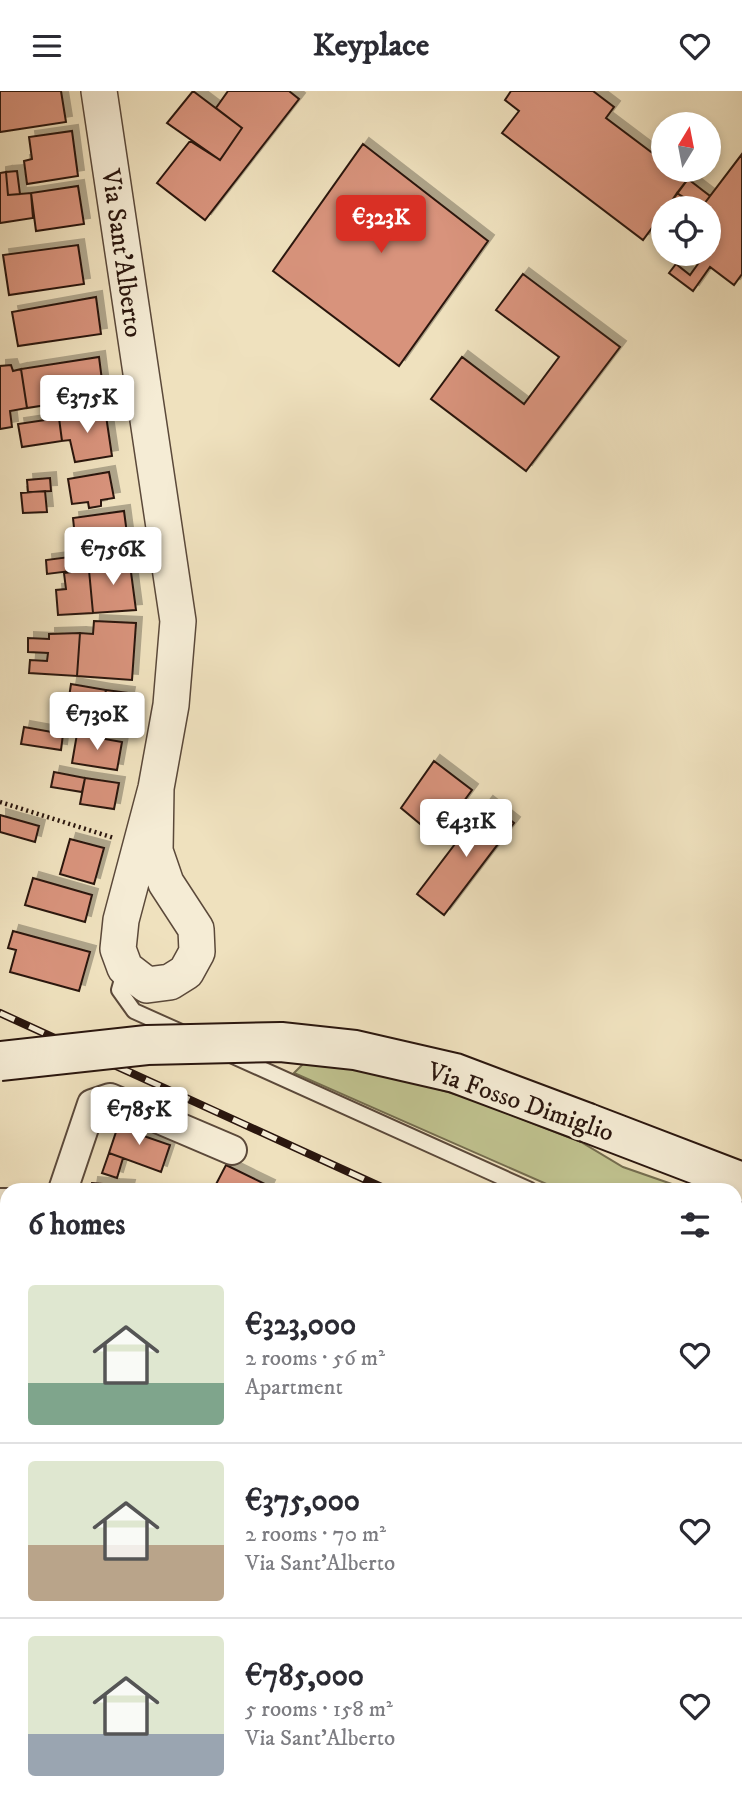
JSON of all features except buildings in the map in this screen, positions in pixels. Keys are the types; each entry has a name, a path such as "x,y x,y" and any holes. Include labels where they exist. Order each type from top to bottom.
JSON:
{"main road":[{"name":"Via Fosso Dimiglio","path":"0,1061 147,1045 281,1042 355,1050 455,1073 742,1182"}],"street":[{"name":"Via Sant'Alberto","path":"99,91 178,621 172,705 156,788 121,921 118,949 125,968 147,985 170,982 186,972 197,952 196,929 166,883 155,851 156,788"},
{"path":"132,883 157,878 166,883"},
{"path":"65,1183 92,1104 110,1098 232,1150"}],"lane":[{"path":"125,968 119,990 134,1011 515,1183"}],"path":[{"path":"0,802 142,846"}],"green space":[{"path":"305,1062 380,1072 465,1097 581,1142 623,1167 669,1183 544,1183 294,1073"}],"railway":[{"path":"0,1013 373,1183"}]}
